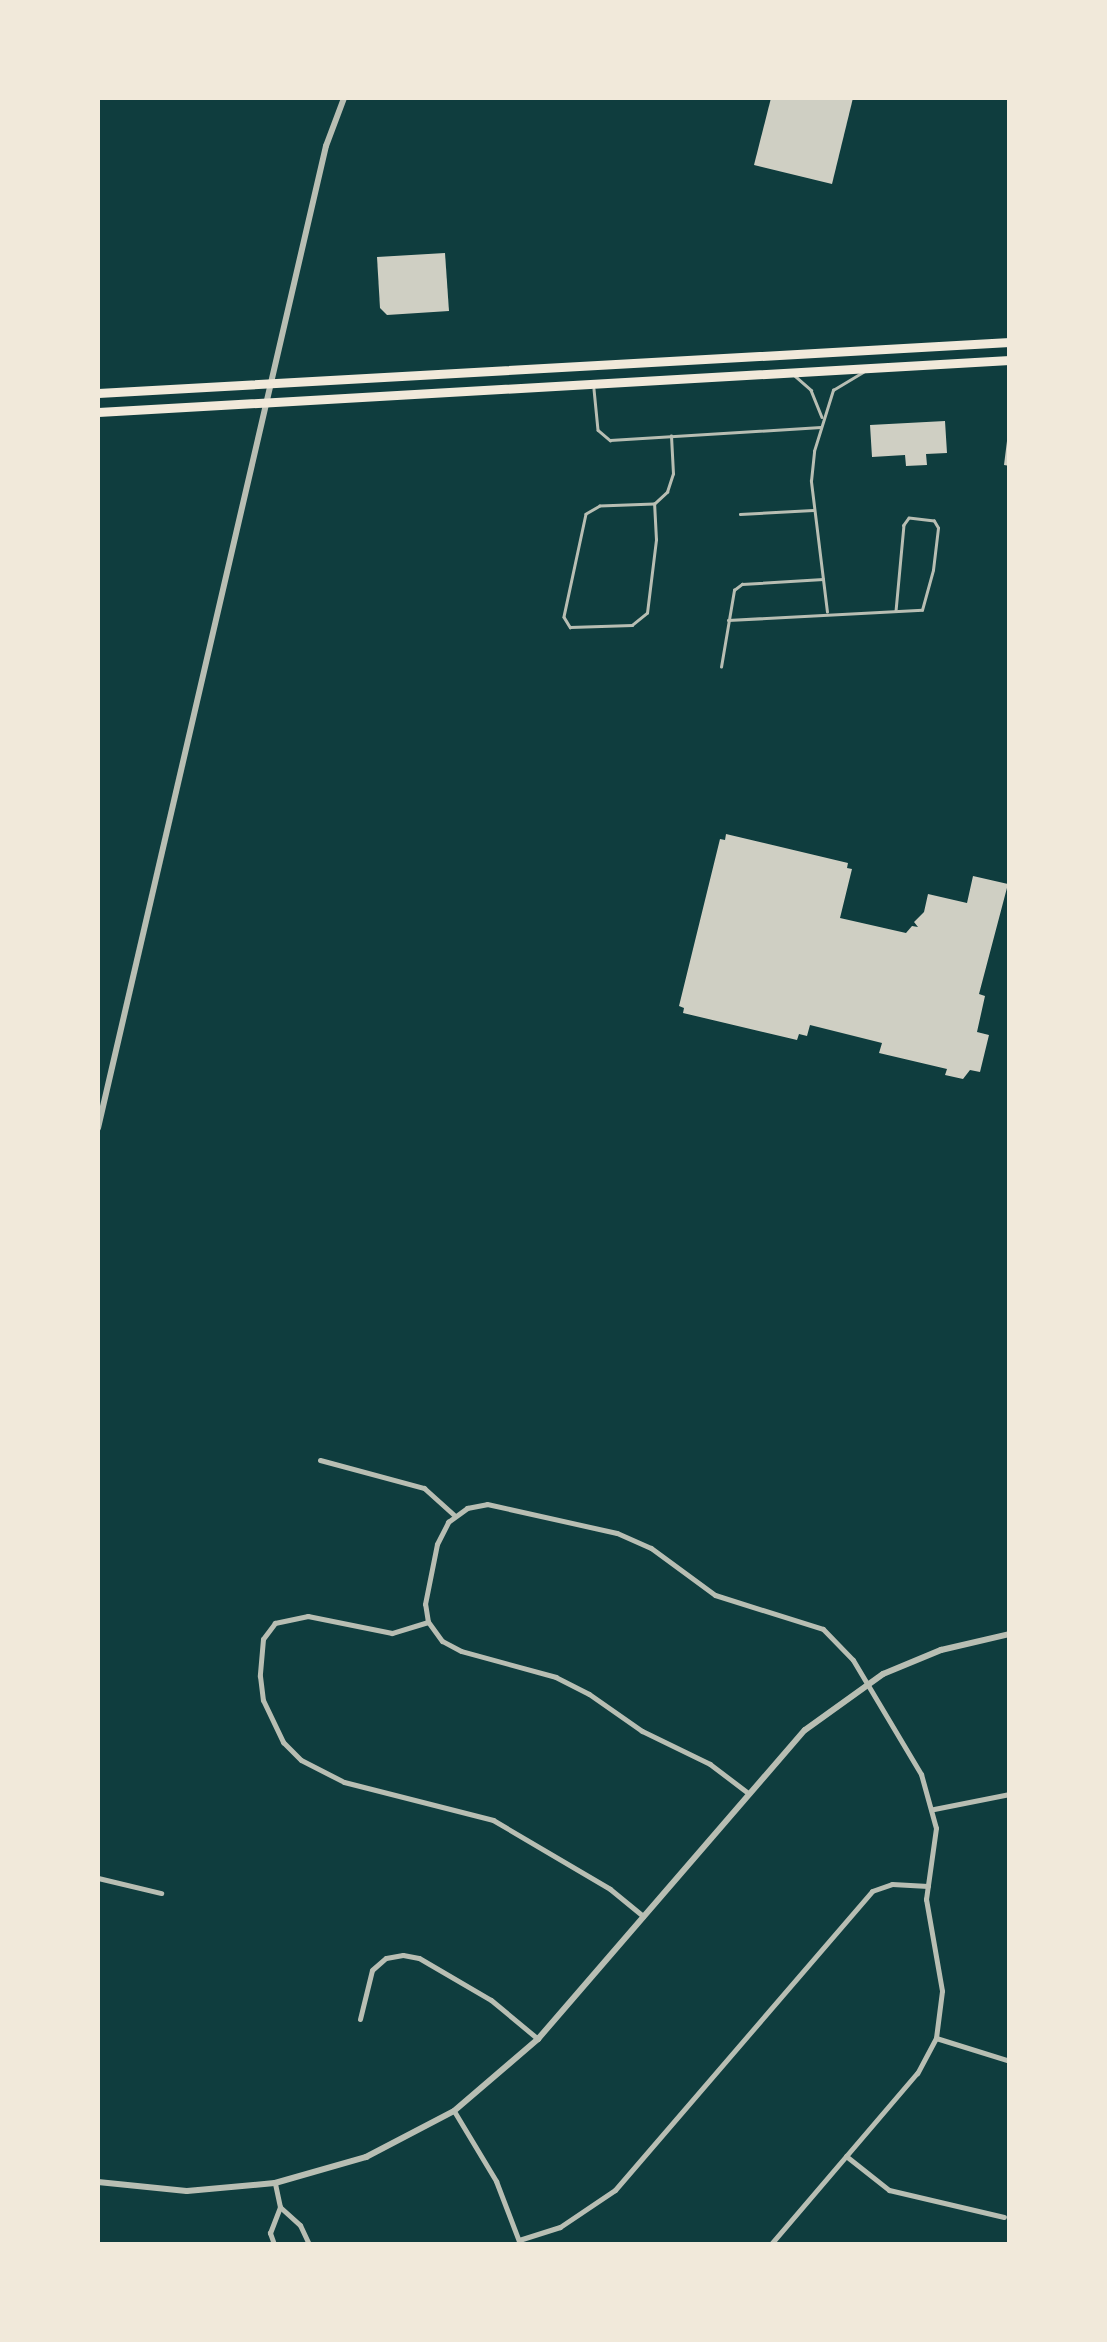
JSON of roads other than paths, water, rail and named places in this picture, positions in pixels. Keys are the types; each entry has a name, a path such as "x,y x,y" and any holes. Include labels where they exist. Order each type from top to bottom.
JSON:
{"main road":[{"path":"98,393 1010,342"},
{"path":"98,412 1010,360"}],"street":[{"path":"98,1128 326,146 344,98"},
{"path":"320,1460 424,1488 454,1516"},
{"path":"748,1792 710,1764 642,1731 589,1694 556,1677 461,1651 442,1640 428,1622 426,1593 437,1544 454,1516 477,1505 507,1507 634,1539 715,1595 823,1629 840,1642 922,1774 934,1809 928,1930 942,1991 936,2038 917,2073 771,2244"},
{"path":"428,1622 392,1633 308,1616 285,1618 263,1638 260,1676 271,1723 301,1760 344,1782 493,1820 610,1889 643,1916"},
{"path":"98,2182 186,2191 275,2182 366,2157 454,2111 538,2039 805,1730 867,1682 941,1650 1010,1634"},
{"path":"934,1809 1010,1794"},
{"path":"98,1878 160,1893"},
{"path":"454,2111 496,2181 519,2242 560,2227 616,2190 872,1891 892,1884 928,1886"},
{"path":"360,2019 372,1970 386,1958 402,1955 419,1958 491,2000 538,2039"},
{"path":"936,2038 1010,2061"},
{"path":"846,2156 890,2190 1004,2217"},
{"path":"274,2244 270,2233 280,2206 275,2182"},
{"path":"280,2206 300,2225 309,2244"}],"lane":[{"path":"827,614 811,481 822,418 833,390 874,367"},
{"path":"788,372 811,390 822,418"},
{"path":"593,384 602,436 610,440 821,427"},
{"path":"654,504 656,540 646,613 632,625 570,627 564,618 586,514 600,506 654,504 667,492 673,474 671,436"},
{"path":"740,514 814,510"},
{"path":"728,620 922,610 938,528 934,521 910,518 904,525 896,611"},
{"path":"721,667 734,590 742,584 824,579"}]}
